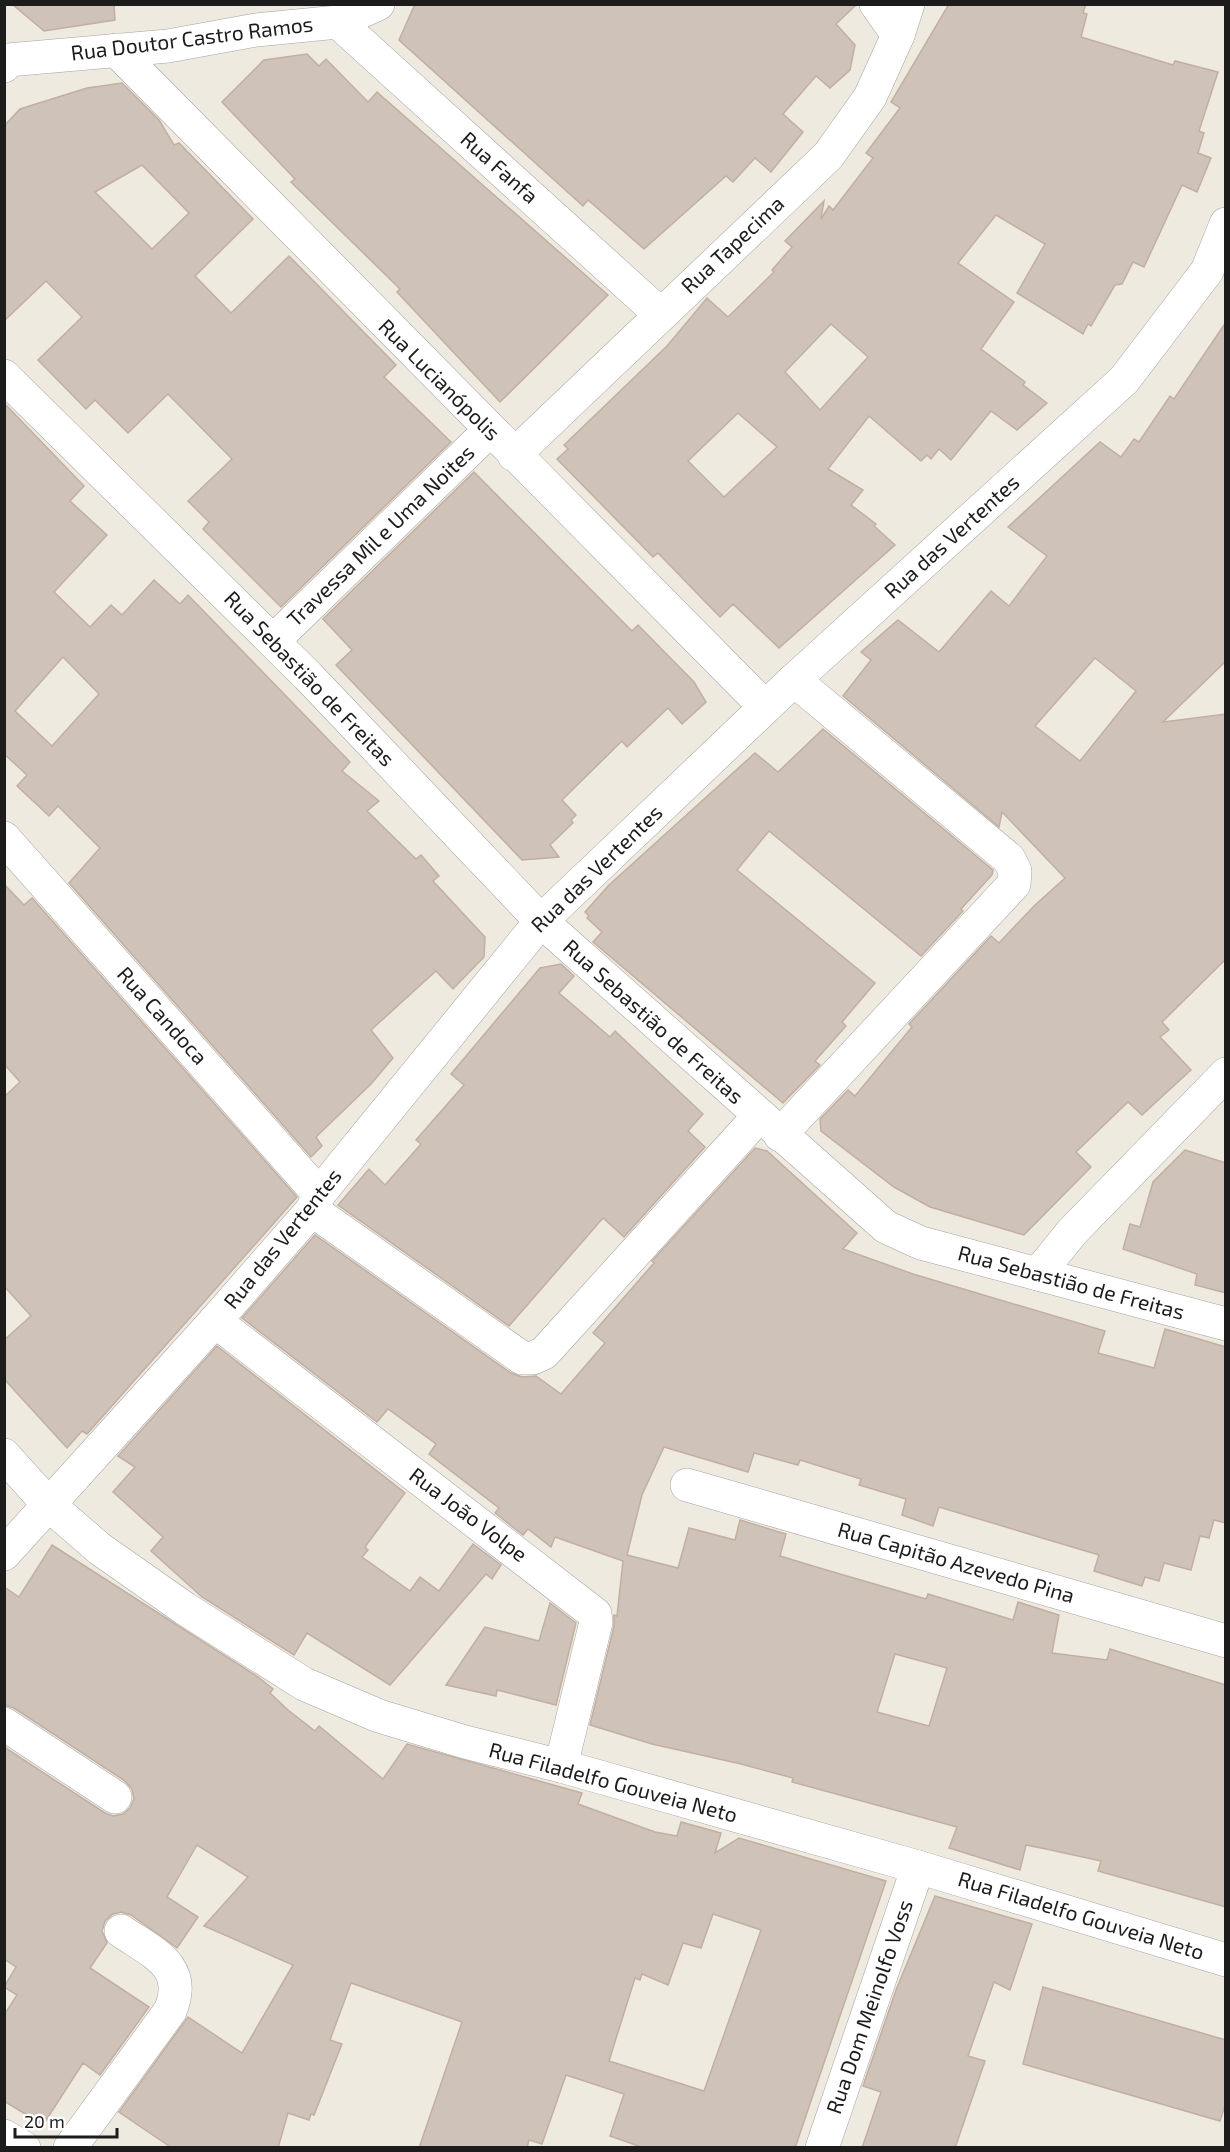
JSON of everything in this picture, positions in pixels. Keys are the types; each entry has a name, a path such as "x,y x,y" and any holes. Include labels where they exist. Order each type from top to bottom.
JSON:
{"street":[{"name":"Rua Doutor Castro Ramos","path":"6,57 168,46 256,30 338,22 378,4"},
{"path":"876,4 898,35"},
{"name":"Rua Tapecima","path":"514,455 828,156 870,97 898,35 908,4"},
{"name":"Rua Fanfa","path":"338,22 660,314"},
{"name":"Rua Lucianópolis","path":"116,50 489,431 765,707"},
{"name":"Rua das Vertentes","path":"4,1554 215,1321 316,1202 541,921 794,680 1124,380 1207,271 1226,224"},
{"name":"Rua Sebastião de Freitas","path":"4,376 273,640 541,921 769,1126 886,1227 921,1243 1226,1324"},
{"name":"Travessa Mil e Uma Noites","path":"273,640 489,431"},
{"path":"769,1126 1014,884 1015,871 1009,859 794,680"},
{"name":"Rua Candoca","path":"4,838 316,1202 522,1358 533,1358 544,1353 769,1126"},
{"path":"1038,1274 1072,1232 1226,1074"},
{"name":"Rua João Volpe","path":"215,1321 595,1614 596,1622 561,1766"},
{"name":"Rua Filadelfo Gouveia Neto","path":"4,1455 49,1505 100,1549 184,1608 304,1684 379,1716 465,1743 561,1766 918,1867 1226,1960"},
{"name":"Rua Capitão Azevedo Pina","path":"687,1485 1226,1641"},
{"path":"4,1724 115,1797"},
{"name":"Rua Dom Meinolfo Voss","path":"822,2148 918,1867"},
{"path":"70,2148 170,2011 176,1997 177,1984 172,1971 163,1961 121,1931"},
{"path":"4,2136 24,2148"}],"building":[{"path":"12,4 114,4 115,20 44,31"},
{"path":"415,4 857,4 836,24 855,45 850,70 830,88 816,76 783,114 803,132 771,172 755,158 733,182 726,176 644,249 588,200 583,206 399,40"},
{"path":"949,4 1086,4 1083,13 1087,14 1081,37 1173,65 1175,61 1218,72 1199,131 1204,133 1198,153 1211,158 1197,192 1182,185 1144,267 1133,262 1122,284 1115,285 1091,326 1088,324 1083,334 1017,293 1045,244 996,215 958,263 1014,302 981,349 1025,382 1023,385 1047,403 1017,430 991,411 951,460 939,449 931,459 927,455 921,461 869,416 828,469 863,490 851,505 876,524 874,526 895,545 779,648 733,604 720,617 658,553 653,557 557,459 568,449 564,445 667,346 707,298 728,317 774,272 772,270 792,247 785,241 824,201 821,219 829,206 833,210 873,158 866,153 900,108 891,102","holes":["831,324 868,357 820,410 785,372","738,413 777,447 724,497 688,461"]},
{"path":"307,54 319,66 326,59 368,102 377,92 608,295 500,402 397,292 400,289 291,182 295,179 222,102 264,60"},
{"path":"122,83 159,120 174,145 179,143 253,219 195,276 231,313 289,256 396,365 384,377 451,442 281,607 203,529 209,522 188,501 232,459 168,394 128,433 95,400 86,409 38,360 82,317 46,281 4,321 4,126 20,109 87,88","holes":["142,165 189,213 152,249 95,192"]},
{"path":"1226,322 1226,661 1163,722 1226,714 1226,959 1162,1022 1169,1030 1160,1037 1191,1070 1142,1115 1128,1102 1076,1152 1091,1167 1024,1235 930,1207 894,1187 821,1131 820,1119 848,1090 855,1096 912,1027 909,1024 991,936 999,943 1034,906 1065,878 1002,812 999,827 843,696 871,660 861,652 898,620 939,652 991,591 1009,606 1047,556 1008,527 1100,442 1121,457 1134,439 1139,442 1170,396 1174,399","holes":["1095,658 1136,691 1080,761 1035,726"]},
{"path":"4,403 84,486 70,501 107,535 54,592 90,627 111,605 122,615 154,580 180,604 188,595 350,762 342,771 379,801 367,811 416,859 421,855 439,876 433,881 485,937 484,957 453,989 436,971 371,1030 393,1058 371,1084 316,1137 322,1146 311,1157 69,883 100,848 58,806 49,816 17,786 27,775 4,754","holes":["63,657 99,694 52,746 15,711"]},
{"path":"474,472 632,631 638,625 694,682 706,702 682,724 668,708 627,747 622,741 562,800 576,815 571,820 573,823 550,845 559,857 522,860 336,665 352,650 323,619"},
{"path":"823,729 993,870 992,875 961,909 963,911 921,956 769,831 737,870 875,983 842,1022 846,1026 815,1061 820,1065 783,1103 593,942 602,932 587,918 589,916 585,912 609,885 755,753 778,772"},
{"path":"4,884 24,905 32,898 297,1197 87,1434 82,1431 67,1448 4,1379 4,1340 31,1316 4,1286 4,1097 20,1082 4,1064"},
{"path":"561,964 574,976 559,993 610,1037 615,1031 703,1114 688,1131 705,1147 624,1237 603,1218 509,1326 338,1205 369,1169 385,1185 421,1144 416,1140 464,1085 451,1074 540,968"},
{"path":"755,1148 767,1151 857,1233 843,1249 913,1274 1105,1331 1098,1353 1154,1368 1165,1329 1226,1347 1226,1523 1214,1520 1209,1538 1200,1536 1191,1570 1164,1563 1159,1581 1145,1577 1142,1586 1094,1571 1099,1555 939,1507 933,1526 902,1515 906,1499 859,1485 861,1479 800,1460 798,1465 754,1453 748,1472 664,1447 642,1495 627,1555 678,1568 689,1528 735,1540 740,1520 786,1534 780,1556 823,1569 926,1599 928,1594 1013,1620 1018,1602 1059,1615 1052,1653 1107,1660 1110,1649 1226,1685 1226,1907 1098,1871 1101,1861 1026,1845 1020,1870 949,1848 957,1827 792,1782 793,1778 652,1744 590,1725 614,1626 614,1615 617,1616 623,1561 555,1537 551,1547 528,1529 523,1535 495,1513 499,1508 429,1454 436,1444 388,1409 377,1422 242,1318 315,1235 511,1373 522,1377 536,1376 561,1394 605,1343 593,1333 654,1263 652,1261","holes":["895,1654 947,1668 929,1726 877,1712"]},
{"path":"1185,1150 1226,1163 1226,1293 1195,1285 1197,1274 1123,1249 1130,1224 1140,1227 1153,1182"},
{"path":"217,1346 405,1493 365,1547 368,1550 362,1557 410,1591 420,1577 439,1591 473,1544 501,1565 492,1579 486,1574 390,1685 307,1633 294,1655 202,1597 151,1551 163,1537 113,1492 135,1467 118,1456"},
{"path":"52,1545 258,1677 273,1689 270,1693 288,1710 315,1731 319,1726 383,1779 407,1744 582,1793 578,1804 655,1832 677,1836 681,1822 721,1833 715,1853 739,1838 886,1881 795,2148 644,2148 610,2136 624,2094 566,2075 542,2144 529,2140 527,2148 419,2148 462,2022 351,1983 330,2040 342,2044 314,2115 311,2114 309,2120 288,2113 278,2148 172,2148 119,2112 188,2017 242,2053 293,1965 204,1926 248,1877 197,1845 167,1897 198,1917 177,1948 131,1915 121,1912 113,1914 105,1921 102,1931 107,1943 90,1968 149,2007 100,2075 83,2063 43,2125 4,2101 4,2015 17,1995 4,1987 16,1967 4,1959 4,1747 105,1813 113,1816 123,1814 130,1808 134,1799 132,1789 125,1781 14,1708 4,1705 4,1587 19,1597","holes":["713,1914 761,1930 704,2091 609,2061 635,1978 640,1980 642,1974 668,1985 683,1943 701,1948"]},
{"path":"550,1603 576,1623 556,1705 497,1690 496,1696 446,1685 485,1627 539,1641"},
{"path":"935,1896 1032,1924 1010,1990 994,1982 968,2056 985,2061 955,2148 862,2148 881,2092 863,2086 896,1990"},
{"path":"1043,1987 1226,2040 1226,2102 1220,2121 1023,2064"}]}
